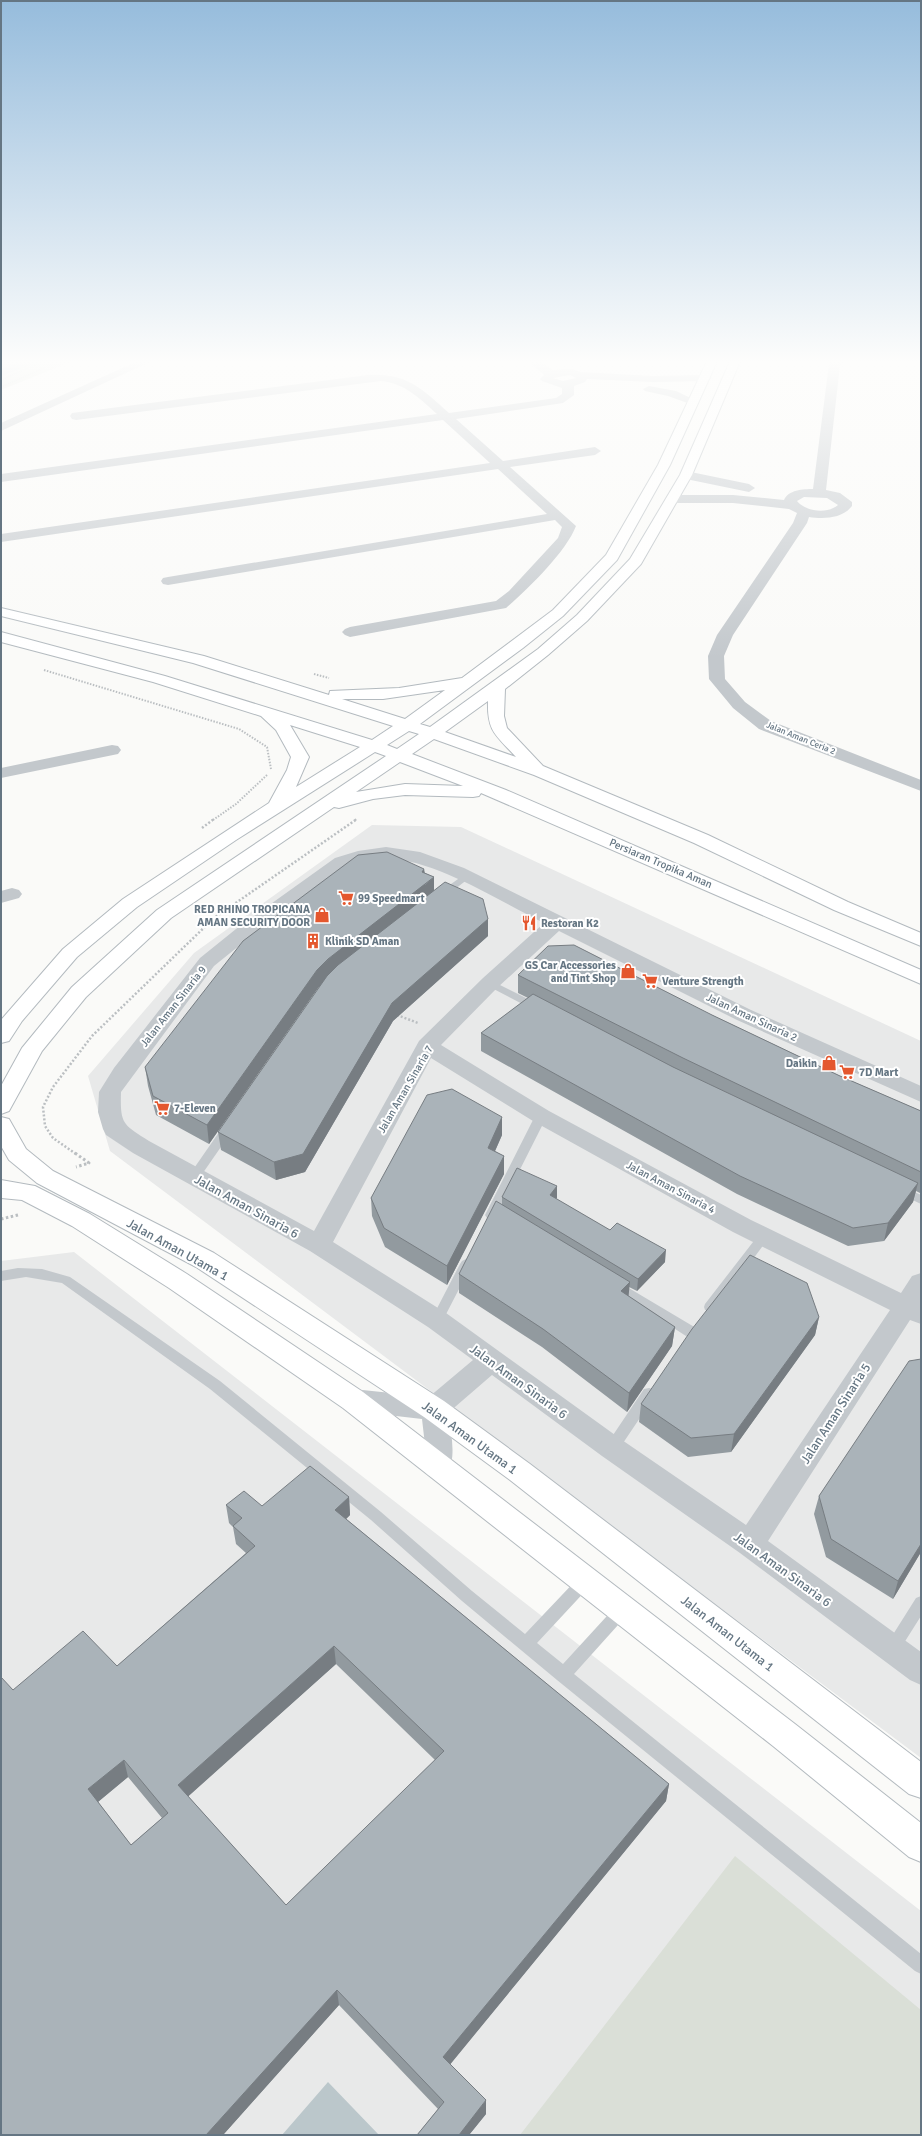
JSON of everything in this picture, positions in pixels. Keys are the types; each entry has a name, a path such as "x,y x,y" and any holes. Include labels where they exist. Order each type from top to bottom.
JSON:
{"street":[{"path":"1,478 141,459"},
{"path":"350,632 501,605 514,594 564,539 569,526 492,459"},
{"path":"1,538 542,459"},
{"path":"1,1036 15,1016 70,953 130,903 276,807 407,725 518,645 558,612 612,557 667,459"},
{"path":"1,1106 33,1048 79,992 164,914 432,733 497,687 543,652 582,618 636,561 686,475 693,459"},
{"path":"819,492 823,459"},
{"path":"672,499 733,499 797,504 819,492 835,496 845,502 845,506 838,512 830,513 797,504 722,484 686,475"},
{"name":"Jalan Aman Ceria 2","path":"797,504 796,529 725,635 716,656 717,679 723,688 739,705 766,725 921,786"},
{"path":"168,581 558,516"},
{"path":"1,612 198,659 432,733 540,772 701,839 841,906 921,940"},
{"name":"Persiaran Tropika Aman","path":"1,637 159,679 374,746 500,794 921,978"},
{"path":"291,688 370,696 410,693 471,680"},
{"path":"497,687 496,716 499,729 513,746 540,772"},
{"path":"268,714 283,727 300,757 297,772 284,789 276,807"},
{"path":"1,773 112,750"},
{"path":"308,816 360,795 404,789 429,788 500,794"},
{"name":"Jalan Aman Sinaria 9","path":"108,1112 110,1092 122,1073 207,962 243,933 342,862 357,856 399,852 429,860 461,874"},
{"name":"Jalan Aman Sinaria 2","path":"461,874 744,1015 921,1095"},
{"name":"Jalan Aman Sinaria 7","path":"319,1245 435,1038 490,983 557,922"},
{"name":"Jalan Aman Sinaria 4","path":"435,1038 541,1116 764,1236 913,1310"},
{"name":"Jalan Aman Sinaria 6","path":"108,1112 114,1129 194,1177 319,1245 437,1320 612,1448 750,1544 921,1670"},
{"name":"Jalan Aman Utama 1","path":"1,1125 17,1154 46,1177 205,1260 434,1409 520,1472 921,1782"},
{"name":"Jalan Aman Utama 1","path":"1,1189 27,1192 81,1220 178,1281 353,1400 784,1735 921,1845"},
{"name":"Jalan Aman Sinaria 5","path":"750,1544 913,1310 921,1283"},
{"path":"353,1400 434,1409 491,1360"},
{"path":"434,1409 439,1445 438,1467"}],"lane":[{"path":"434,901 461,874"},
{"path":"490,983 545,1012"},
{"path":"486,1224 541,1116"},
{"path":"194,1177 234,1119"},
{"path":"892,1186 921,1200"},
{"path":"493,1210 507,1218"},
{"path":"682,1345 764,1236"},
{"path":"437,1320 472,1251"},
{"path":"1,1276 10,1273 41,1272 66,1280 214,1385 376,1516 467,1596 563,1675 921,1965"},
{"path":"605,1279 691,1332"},
{"path":"612,1448 656,1384"},
{"path":"526,1644 584,1581"},
{"path":"892,1649 921,1603"},
{"path":"563,1675 622,1610"}],"path":[{"path":"39,668 239,729 266,747"},
{"path":"390,1013 435,1038"}],"shaded area":[{"path":"372,825 461,827 921,1041 921,1758 110,1151 88,1076 194,953"},
{"path":"74,1252 921,1911 921,2135 1,2135 1,1261"},
{"path":"735,1856 921,2010 921,2135 520,2135"},
{"path":"328,2082 379,2135 282,2135"}],"building":[{"path":"387,852 424,869 422,872 434,877 328,959 317,970 207,1125 153,1096 145,1067 243,941 358,855"},
{"path":"445,882 483,899 488,919 392,1003 303,1154 274,1162 218,1132 327,976 338,965"},
{"path":"574,945 712,1015 840,1076 921,1111 921,1172 683,1058 518,975 548,946"},
{"path":"533,994 673,1067 918,1183 888,1223 853,1228 740,1176 481,1033"},
{"path":"452,1089 502,1117 488,1148 504,1156 447,1266 384,1228 371,1198 427,1095"},
{"path":"517,1168 557,1186 550,1195 610,1230 617,1223 666,1250 638,1279 502,1197"},
{"path":"496,1201 630,1282 621,1291 675,1327 629,1393 543,1329 459,1274"},
{"path":"750,1255 807,1283 819,1317 734,1434 691,1438 641,1404 692,1329"},
{"path":"921,1359 921,1544 898,1581 831,1539 819,1496 909,1361"},
{"path":"310,1466 349,1497 335,1510 669,1784 443,2057 486,2100 459,2135 417,2135 444,2102 337,1990 206,2135 1,2135 1,1677 13,1690 83,1631 117,1666 255,1546 233,1526 242,1518 226,1505 244,1491 262,1506","holes":["334,1646 444,1751 286,1905 178,1785","124,1760 168,1813 131,1845 88,1789"]}],"place":[{"name":"99 Speedmart","path":"346,898"},
{"name":"RED RHINO TROPICANA AMAN SECURITY DOOR","path":"322,915"},
{"name":"Restoran K2","path":"529,923"},
{"name":"Klinik SD Aman","path":"313,941"},
{"name":"GS Car Accessories and Tint Shop","path":"628,971"},
{"name":"Venture Strength","path":"650,981"},
{"name":"Daikin","path":"829,1063"},
{"name":"7D Mart","path":"847,1072"},
{"name":"7-Eleven","path":"162,1108"}]}
